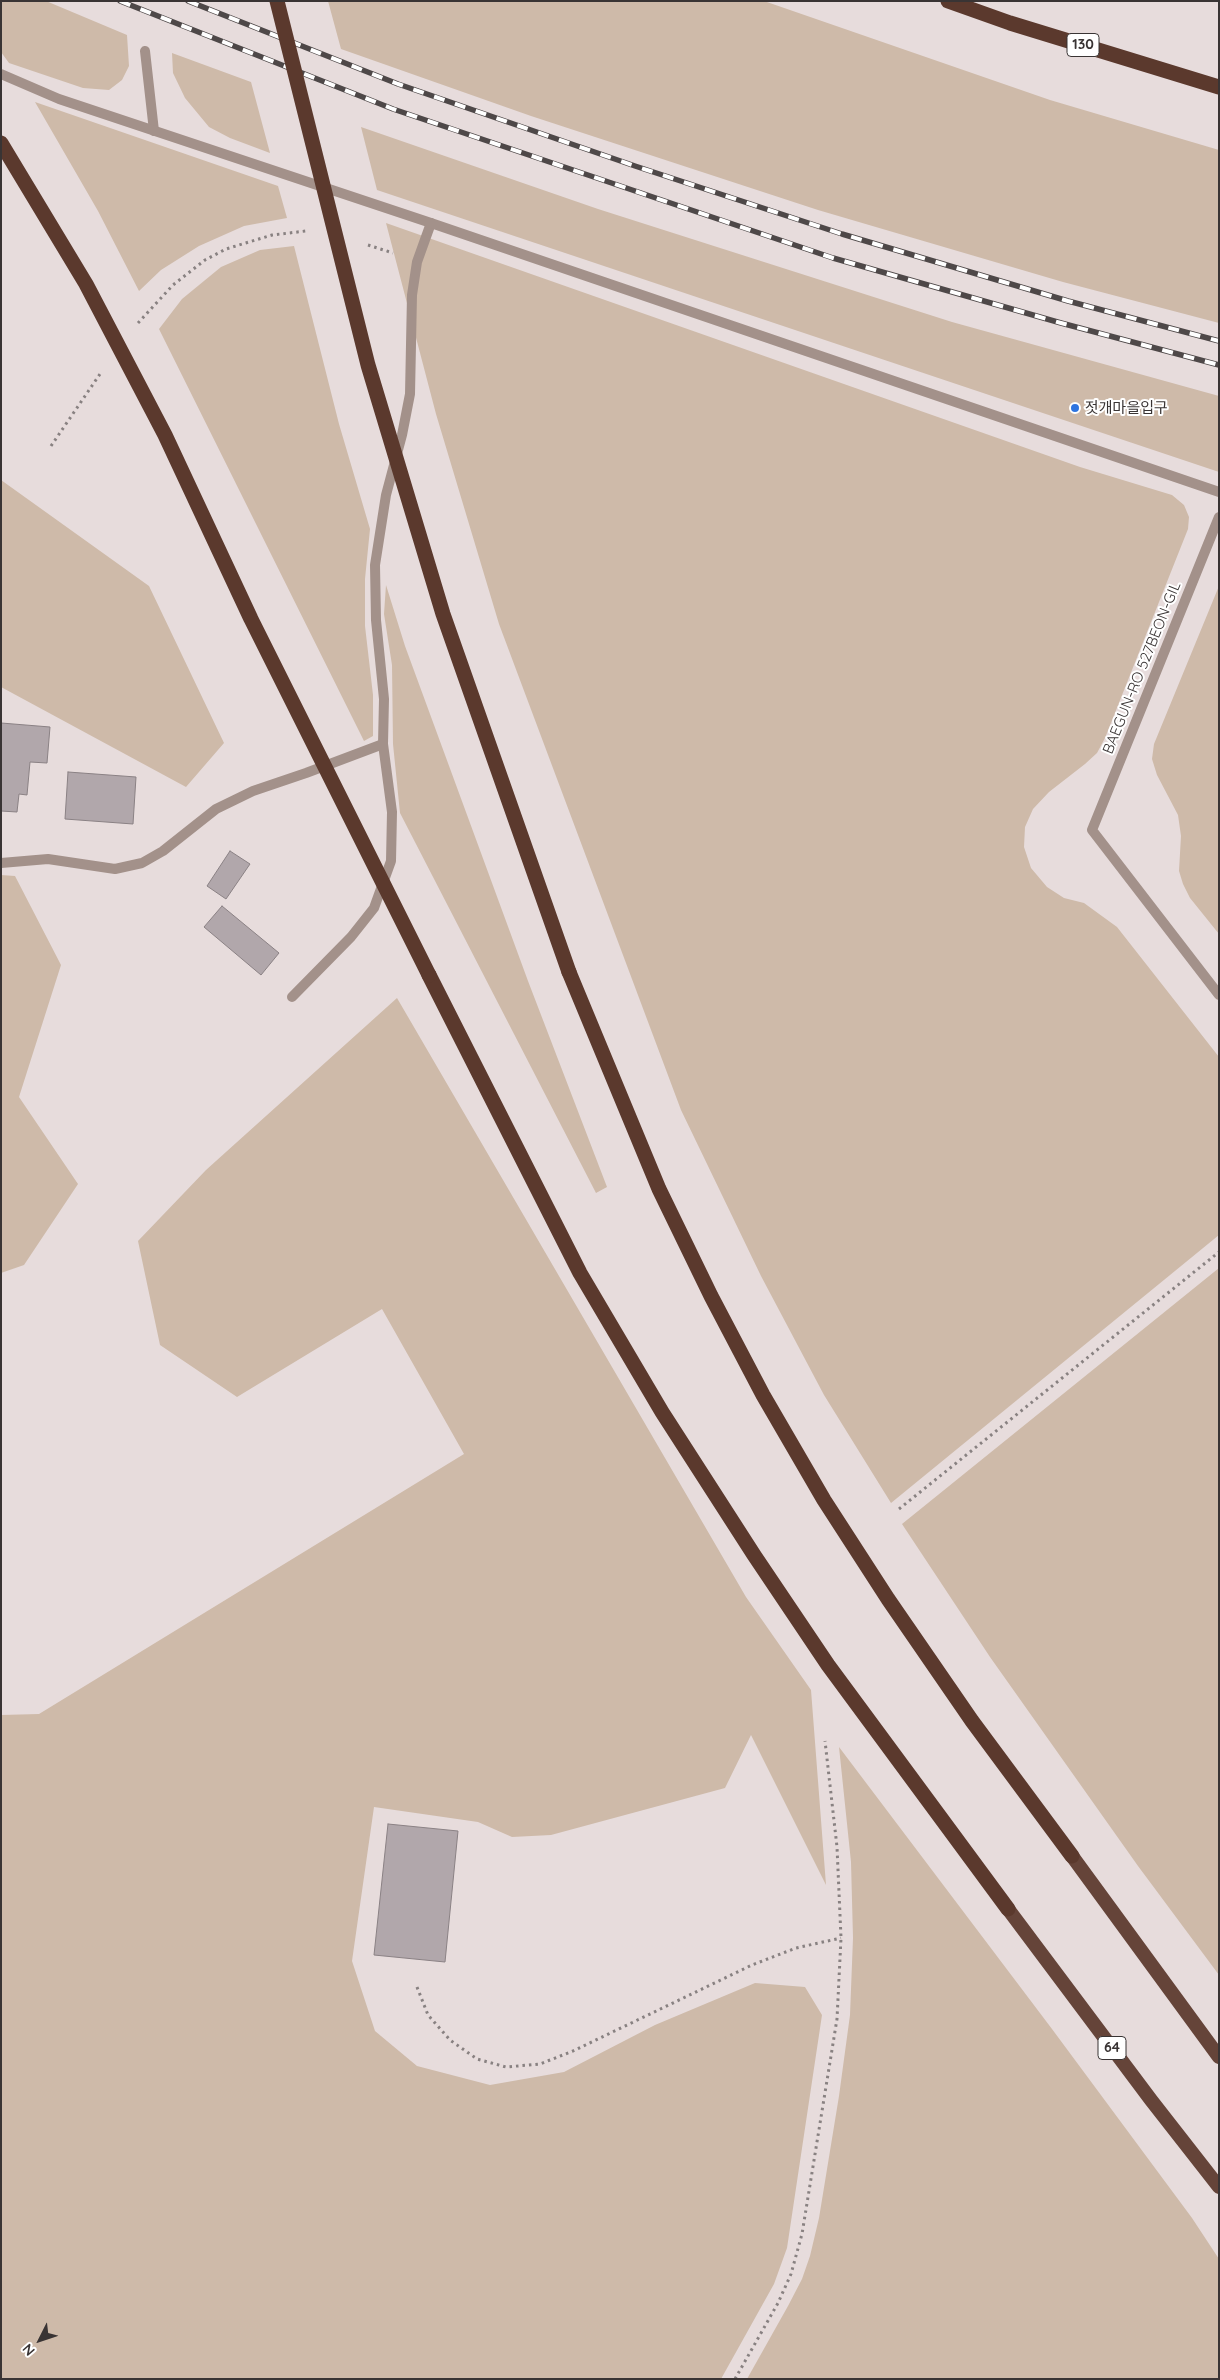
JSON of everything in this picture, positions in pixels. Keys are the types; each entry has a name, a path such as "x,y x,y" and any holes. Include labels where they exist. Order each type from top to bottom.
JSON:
{"highway":[{"path":"277,1 371,374 443,614 569,972 659,1189 711,1296 763,1395 824,1500 888,1598 972,1720 1219,2057"},
{"name":"130","path":"948,1 1010,23 1219,87"},
{"path":"1,142 86,284 165,435 251,619 580,1273 662,1412 754,1555 828,1665 1008,1908"},
{"name":"64","path":"1008,1908 1151,2100 1219,2187"}],"street":[{"path":"145,51 154,131"},
{"path":"1,74 59,99 431,223 1219,492"},
{"path":"292,997 351,937 374,908 391,861 392,812 383,744 384,699 376,620 375,565 386,495 402,435 410,394 412,295 417,262 431,223"},
{"name":"BAEGUN-RO 527BEON-GIL","path":"1219,517 1092,830 1219,995"},
{"path":"1,863 48,859 115,869 142,863 163,851 216,809 253,791 306,774 383,744"}],"path":[{"path":"132,329 173,285 205,260 226,248 272,235 305,230 313,232"},
{"path":"367,244 417,262"},
{"path":"51,446 104,367"},
{"path":"899,1509 1219,1252"},
{"path":"735,2379 778,2303 791,2274 802,2234 837,2019 841,1938 837,1847 826,1741"},
{"path":"417,1987 428,2015 450,2040 477,2059 506,2068 540,2064 574,2052 752,1965 796,1948 841,1938"}],"shaded area":[{"path":"1,1 46,1 127,35 129,66 122,80 109,90 83,88 9,63 1,52"},
{"path":"328,1 764,1 1050,100 1219,150 1219,323 1063,282 818,210 531,116 341,49"},
{"path":"172,53 251,82 270,153 230,138 209,127 185,98 173,73"},
{"path":"35,102 278,186 287,218 244,226 199,246 161,270 139,291 98,211"},
{"path":"361,127 598,209 952,322 1219,396 1219,472 377,190"},
{"path":"386,223 1080,467 1172,495 1184,505 1189,517 1188,529 1105,738 1097,753 1049,792 1033,809 1025,827 1024,847 1031,868 1047,887 1064,898 1084,903 1117,927 1219,1057 1219,1235 891,1503 824,1395 761,1276 681,1110 499,624 436,414"},
{"path":"294,246 339,424 370,529 365,579 365,626 373,695 373,736 364,741 159,329 182,299 221,267 260,250"},
{"path":"1,480 149,586 224,743 186,787 1,687"},
{"path":"386,585 405,646 528,981 607,1187 596,1193 400,813 393,744 392,665 384,614"},
{"path":"1219,586 1219,934 1190,898 1183,884 1179,871 1181,836 1178,815 1157,775 1152,759 1154,744"},
{"path":"1,875 15,876 61,965 19,1097 78,1184 24,1265 1,1273"},
{"path":"397,998 746,1597 811,1690 826,1885 751,1735 725,1788 551,1835 512,1837 478,1822 374,1807 352,1961 375,2031 417,2066 490,2085 564,2072 655,2025 755,1983 805,1987 822,2015 787,2248 774,2284 721,2379 1,2379 1,1715 39,1714 464,1454 382,1309 237,1397 160,1345 138,1241 206,1170"},
{"path":"1219,1268 1219,1975 1138,1866 990,1657 902,1524"},
{"path":"839,1747 1052,2029 1192,2218 1219,2259 1219,2379 747,2379 802,2279 810,2256 819,2218 839,2096 850,2015 853,1938 851,1862"}],"building":[{"path":"1,723 50,727 47,763 30,762 27,795 19,794 17,812 1,811"},
{"path":"68,772 136,777 133,824 65,819"},
{"path":"230,851 250,864 226,899 207,886"},
{"path":"222,906 279,953 261,975 204,927"},
{"path":"388,1824 458,1831 445,1962 374,1955"}],"railway":[{"path":"120,1 393,109 833,258 1061,323 1219,365"},
{"path":"188,1 398,84 635,166 842,234 1068,301 1219,341"}],"place":[{"name":"젓개마을입구","path":"1075,408"}]}
